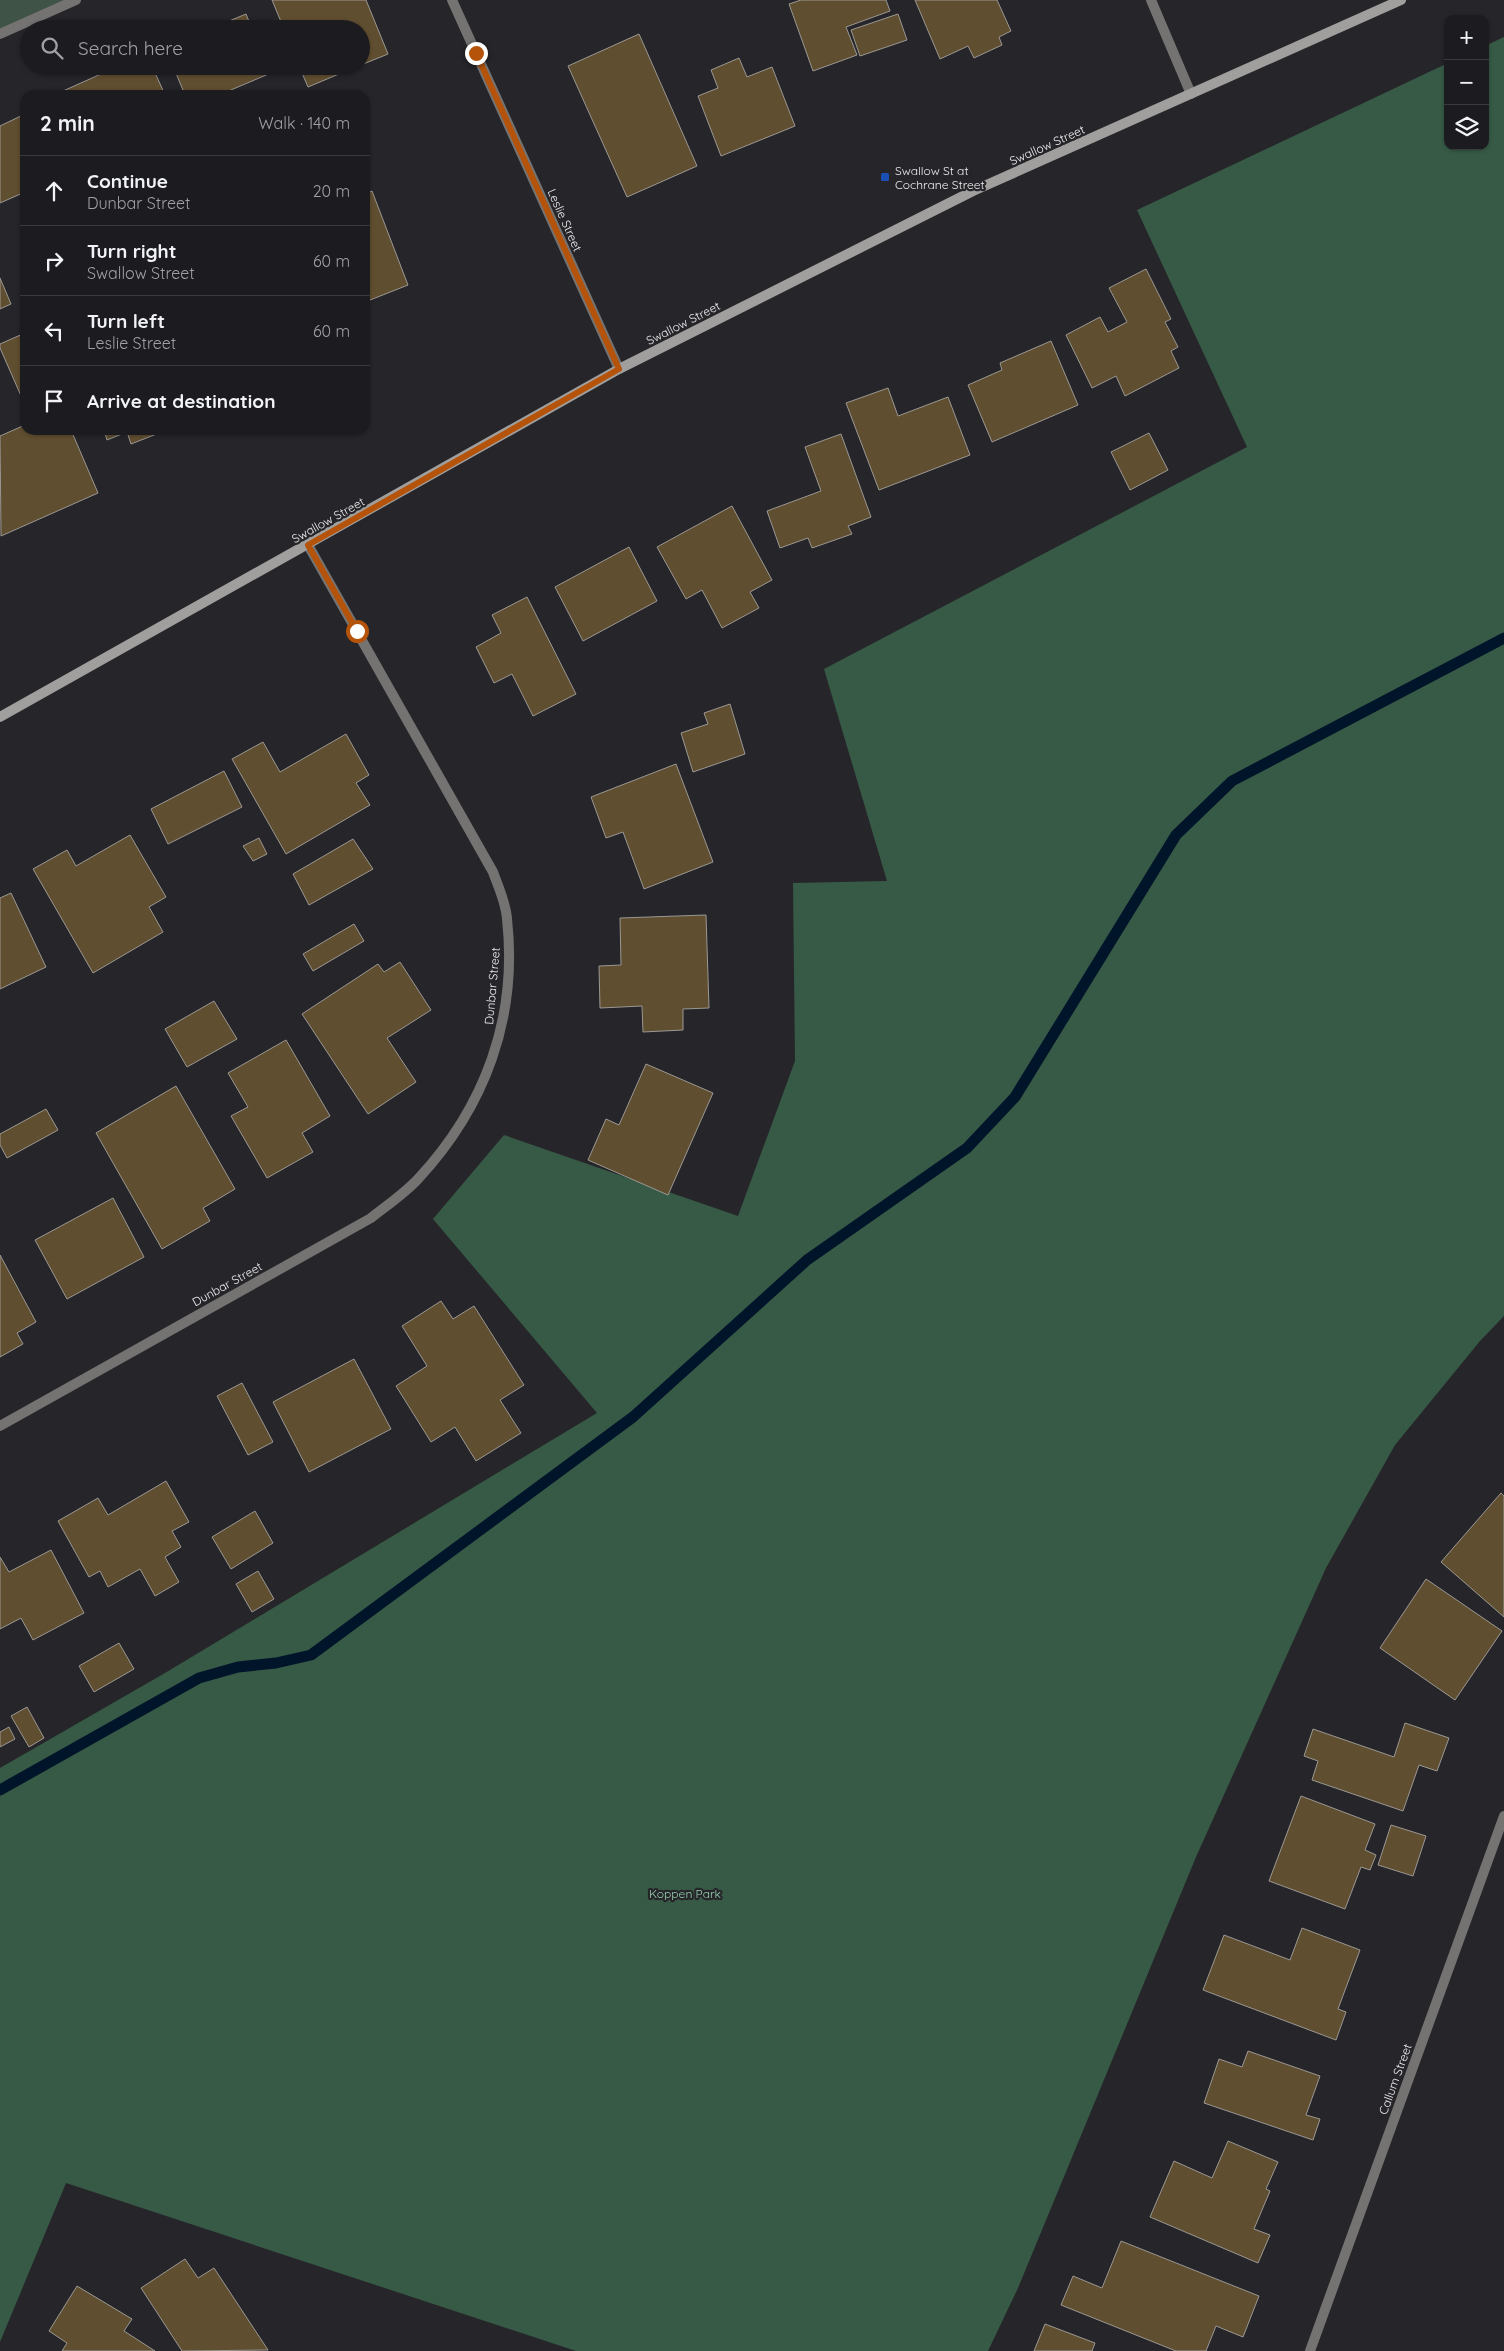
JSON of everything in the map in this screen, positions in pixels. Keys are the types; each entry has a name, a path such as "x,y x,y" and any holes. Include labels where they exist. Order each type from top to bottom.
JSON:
{"street":[{"path":"31,20 76,0"},
{"name":"Leslie Street","path":"452,0 619,369"},
{"path":"1151,0 1191,94"},
{"name":"Swallow Street","path":"0,717 619,369 973,191 1401,0"},
{"path":"0,34 20,25"},
{"name":"Dunbar Street","path":"0,1426 371,1218 417,1181 454,1135 484,1082 504,1022 509,958 507,917 493,872 308,545"},
{"name":"Callum Street","path":"1310,2351 1504,1816"}],"green space":[{"path":"0,0 76,0 31,20 20,20 20,25 0,34"},
{"name":"Koppen Park","path":"1504,37 1504,1316 1480,1341 1395,1445 1326,1568 1196,1857 1018,2288 988,2351 576,2351 66,2183 0,2342 0,1768 165,1673 597,1413 433,1219 504,1135 738,1216 795,1061 793,883 887,881 824,669 1247,447 1137,210 1444,65 1444,150 1489,150 1489,44"}],"building":[{"path":"272,0 366,0 388,54 370,61 370,20 280,20"},
{"path":"801,0 886,0 890,11 846,27 857,55 813,71 789,4"},
{"path":"915,0 997,0 1011,31 999,37 1002,45 974,58 968,46 940,59"},
{"path":"246,14 248,20 232,20"},
{"path":"898,14 907,40 860,56 851,30"},
{"path":"639,34 697,166 627,197 568,66"},
{"path":"739,58 747,77 772,67 795,126 721,156 698,96 718,88 711,70"},
{"path":"99,75 156,75 163,90 65,90"},
{"path":"177,75 266,75 231,90 183,90"},
{"path":"303,75 337,75 308,87"},
{"path":"20,116 20,194 0,203 0,126"},
{"path":"372,191 408,285 370,300 370,192"},
{"path":"1146,269 1171,319 1165,322 1178,347 1171,351 1179,368 1125,396 1116,376 1092,388 1066,335 1100,317 1108,332 1127,322 1109,288"},
{"path":"0,278 11,304 0,309"},
{"path":"20,335 20,394 0,348 0,344"},
{"path":"1051,341 1078,405 992,442 968,385 1002,370 1000,363"},
{"path":"888,388 898,416 948,397 970,455 879,490 846,403"},
{"path":"20,427 20,435 73,435 98,493 1,536 0,436"},
{"path":"1149,433 1168,470 1130,490 1111,452"},
{"path":"841,434 871,517 848,526 852,534 812,548 808,538 780,548 767,511 821,491 805,447"},
{"path":"106,435 120,435 107,440"},
{"path":"128,435 154,435 131,444"},
{"path":"732,506 772,580 750,592 759,608 722,628 702,590 686,599 657,547"},
{"path":"629,547 657,601 583,641 555,587"},
{"path":"527,597 576,694 533,716 512,674 494,683 476,647 501,633 492,615"},
{"path":"730,704 745,754 693,772 681,733 708,724 704,713"},
{"path":"346,734 369,775 356,783 370,805 286,854 232,759 263,742 280,772"},
{"path":"676,764 713,862 644,889 623,832 606,838 591,797"},
{"path":"224,771 242,807 168,844 151,809"},
{"path":"130,835 166,897 149,907 163,932 93,973 33,869 67,850 76,866"},
{"path":"259,838 267,854 253,861 243,846"},
{"path":"353,839 373,869 309,905 293,874"},
{"path":"11,893 46,967 0,989 0,898"},
{"path":"706,915 709,1008 683,1009 683,1030 643,1032 642,1006 600,1008 599,966 621,965 620,918"},
{"path":"354,924 364,941 313,971 303,954"},
{"path":"400,962 431,1010 387,1038 416,1082 368,1114 302,1014 378,964 384,972"},
{"path":"214,1001 237,1039 187,1067 165,1029"},
{"path":"286,1040 330,1116 302,1133 313,1152 267,1178 231,1116 248,1107 228,1073"},
{"path":"646,1064 713,1093 668,1195 588,1160 606,1119 619,1125"},
{"path":"176,1086 235,1189 203,1208 210,1221 162,1249 96,1133"},
{"path":"46,1109 58,1130 7,1158 0,1145 0,1134"},
{"path":"113,1198 144,1257 67,1299 35,1240"},
{"path":"0,1255 36,1322 17,1333 23,1344 0,1357"},
{"path":"441,1301 453,1319 474,1306 524,1385 500,1400 521,1433 476,1461 455,1427 431,1442 396,1386 427,1366 402,1326"},
{"path":"354,1359 391,1429 309,1472 273,1402"},
{"path":"242,1383 273,1442 248,1455 217,1396"},
{"path":"166,1481 189,1522 172,1531 181,1547 165,1557 179,1582 155,1596 140,1569 108,1587 100,1571 89,1577 58,1521 98,1498 108,1515"},
{"path":"1501,1493 1504,1496 1504,1617 1441,1562"},
{"path":"255,1511 273,1543 231,1569 212,1537"},
{"path":"51,1550 84,1613 33,1640 21,1618 0,1629 0,1557 9,1572"},
{"path":"258,1571 274,1599 252,1612 236,1584"},
{"path":"1426,1579 1502,1631 1455,1700 1380,1648"},
{"path":"119,1643 134,1669 94,1692 79,1666"},
{"path":"27,1707 44,1738 29,1747 11,1716"},
{"path":"1405,1723 1449,1738 1437,1771 1419,1765 1403,1811 1312,1780 1318,1761 1304,1756 1313,1729 1394,1757"},
{"path":"9,1727 15,1739 0,1747 0,1732"},
{"path":"1301,1796 1375,1824 1365,1850 1376,1855 1370,1870 1361,1867 1345,1909 1269,1881"},
{"path":"1391,1825 1426,1836 1413,1876 1378,1865"},
{"path":"1302,1928 1360,1950 1338,2009 1346,2012 1336,2040 1203,1990 1224,1935 1290,1960"},
{"path":"1248,2051 1320,2076 1306,2115 1320,2119 1313,2140 1204,2103 1219,2059 1242,2067"},
{"path":"1228,2141 1278,2162 1266,2189 1270,2191 1254,2229 1270,2235 1258,2263 1150,2217 1174,2161 1212,2178"},
{"path":"1121,2241 1259,2296 1243,2337 1216,2326 1206,2351 1176,2351 1061,2305 1073,2276 1102,2288"},
{"path":"185,2259 198,2278 214,2268 268,2350 182,2351 141,2288"},
{"path":"77,2286 132,2319 124,2331 155,2351 62,2351 67,2343 49,2331"},
{"path":"1045,2324 1095,2343 1092,2351 1034,2351"}],"waterway":[{"path":"0,1790 199,1678 238,1667 276,1663 311,1655 633,1417 807,1260 967,1148 1015,1097 1176,835 1232,781 1504,638"}],"place":[{"name":"Swallow St at Cochrane Street","path":"885,177"}],"route":[{"path":"357,631 308,545 619,369 476,53"}]}
